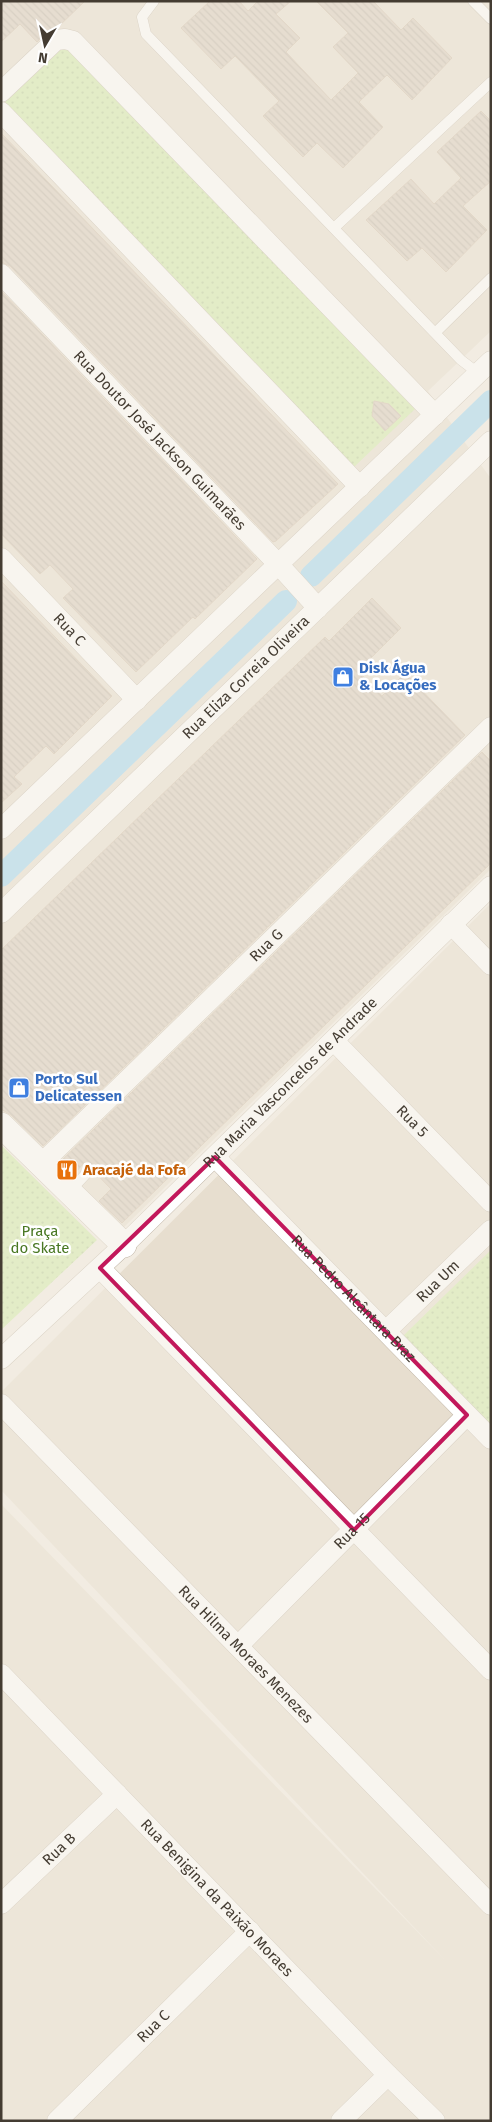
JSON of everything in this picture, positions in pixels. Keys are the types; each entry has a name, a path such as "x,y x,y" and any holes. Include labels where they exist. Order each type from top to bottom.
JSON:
{"street":[{"path":"1,92 56,40 65,39 80,47 435,415"},
{"path":"1,112 360,487"},
{"name":"Rua Doutor José Jackson Guimarães","path":"1,274 318,608"},
{"path":"1,829 484,367"},
{"name":"Rua Eliza Correia Oliveira","path":"1,913 491,441"},
{"name":"Rua C","path":"1,558 137,700"},
{"name":"Rua G","path":"41,1164 491,727"},
{"name":"Rua Maria Vasconcelos de Andrade","path":"1,1359 124,1245 491,886"},
{"path":"451,924 491,965"},
{"name":"Rua 5","path":"334,1041 491,1202"},
{"path":"1,1125 41,1164 77,1183 124,1245"},
{"name":"Rua Pedro Alcântara Braz","path":"215,1157 491,1439"},
{"name":"Rua Um","path":"386,1331 491,1230"},
{"path":"100,1268 491,1670"},
{"name":"Rua Hilma Moraes Menezes","path":"1,1404 491,1905"},
{"name":"Rua 15","path":"238,1646 467,1415"},
{"name":"Rua Benigina da Paixão Moraes","path":"1,1674 388,2075 435,2121"},
{"name":"Rua B","path":"1,1904 117,1794"},
{"name":"Rua C","path":"57,2121 250,1932"},
{"path":"341,2121 388,2075"}],"lane":[{"path":"154,1 142,17 146,34 461,360 484,367"},
{"path":"473,1 491,19"},
{"path":"334,228 491,82"},
{"path":"436,333 491,278"}],"highlighted area":[{"path":"215,1157 467,1415 354,1530 100,1268"}],"shaded area":[{"path":"1,1 491,1 491,331 428,391 489,476 491,475 491,869 120,1231 1,1110"},
{"path":"491,903 491,2121 1,2121 1,1504 445,1960 1,1490 1,1392"}],"green space":[{"path":"66,44 415,409 354,467 5,102"},
{"name":"Praça do Skate","path":"1,1145 97,1240 1,1330"},
{"path":"491,1250 491,1425 403,1336"}],"building":[{"path":"1,1 85,1 57,28 48,31 37,42 20,24 1,42"},
{"path":"210,1 239,1 248,11 258,1 291,1 276,14 300,38 286,52 331,100 358,73 333,47 348,33 316,1 373,1 401,30 413,18 452,58 412,100 387,75 359,102 383,127 343,168 317,143 303,157 263,116 279,101 235,56 221,69 181,28"},
{"path":"481,111 491,121 491,181 463,206 487,230 446,272 422,248 407,261 366,220 411,179 434,204 461,178 437,152"},
{"path":"1,133 338,484 276,541 273,542 10,266 1,262"},
{"path":"1,291 257,559 195,619 193,617 136,672 63,598 73,589 50,565 40,574 1,534"},
{"path":"374,401 389,404 401,416 385,431 372,416"},
{"path":"1,581 112,696 54,754 46,746 14,777 22,784 1,803"},
{"path":"372,598 401,628 358,671 382,696 405,673 465,735 43,1146 11,1115 1,1109 1,950 325,637 329,641"},
{"path":"482,752 491,761 491,863 122,1223 99,1201 111,1189 85,1162 73,1175 60,1162"}],"waterway":[{"path":"311,576 491,401"},
{"path":"1,876 286,601"}],"place":[{"name":"Disk Água & Locações","path":"343,677"},
{"name":"Porto Sul Delicatessen","path":"19,1088"},
{"name":"Aracajé da Fofa","path":"67,1170"}]}
